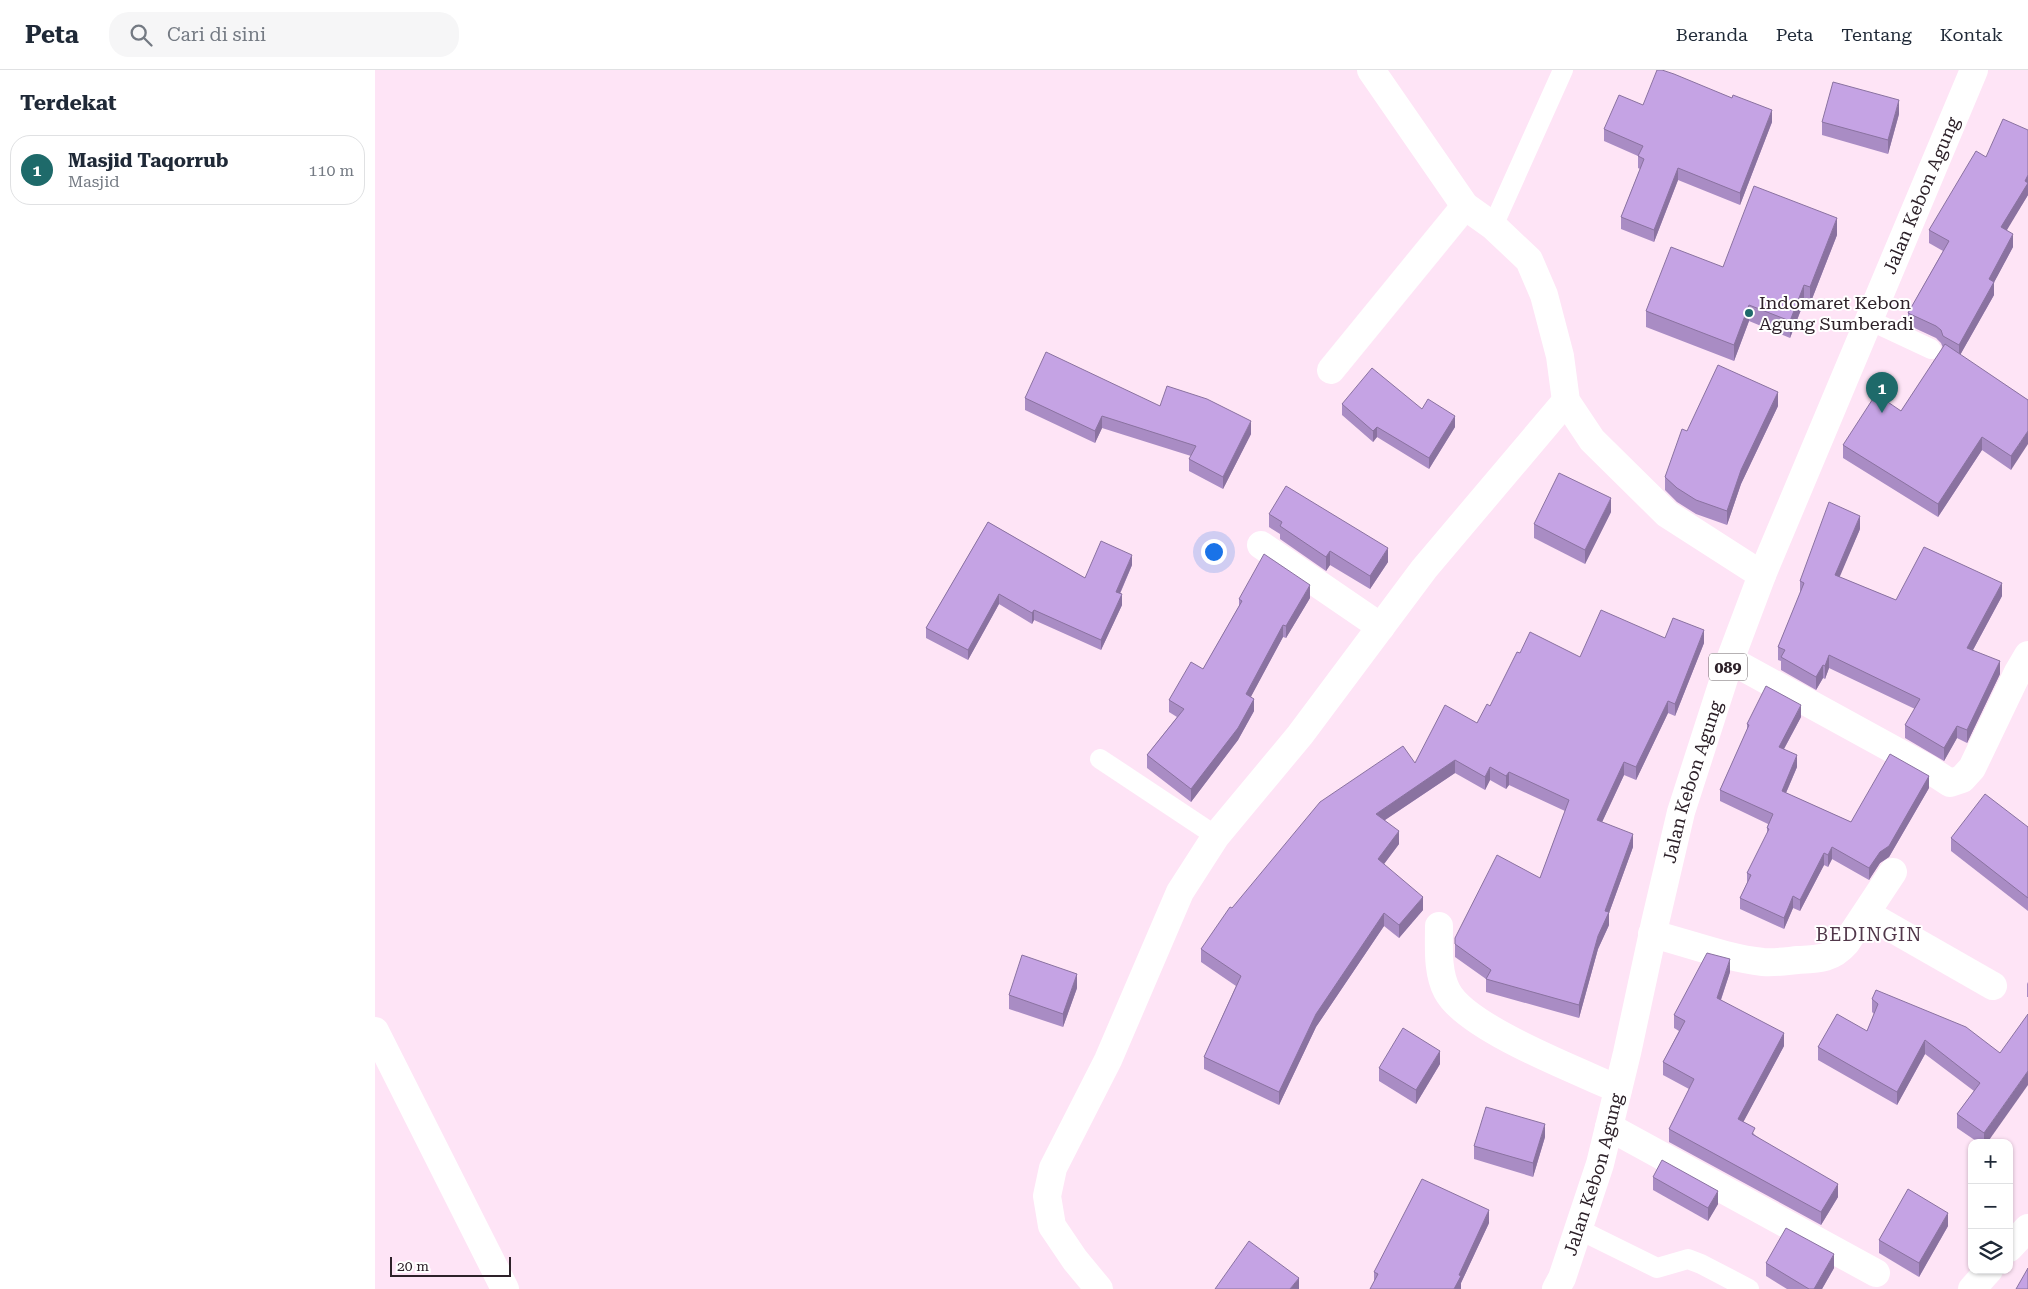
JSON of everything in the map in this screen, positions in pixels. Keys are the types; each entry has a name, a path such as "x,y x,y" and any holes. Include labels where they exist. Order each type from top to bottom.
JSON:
{"street":[{"path":"1371,70 1465,206 1493,226 1529,260 1544,295 1560,356 1566,401 1592,440 1667,514 1762,575"},
{"name":"Jalan Kebon Agung","path":"1556,1289 1562,1278 1600,1164 1619,1089 1652,934 1681,812 1730,660 1762,575 1974,70"},
{"path":"1331,370 1465,206"},
{"path":"1099,1289 1075,1260 1052,1226 1047,1196 1053,1168 1107,1060 1180,892 1216,836 1300,735 1424,569 1566,401"},
{"path":"1261,545 1381,627"},
{"path":"1730,660 1927,768 1950,783 1962,779 1972,768 2017,672 2028,655"},
{"path":"1652,934 1745,959 1765,962 1817,959 1838,952 1867,914 1893,872"},
{"path":"1867,914 1993,986"},
{"path":"1439,926 1440,962 1443,982 1447,993 1457,1005 1479,1023 1619,1089"},
{"path":"375,1031 505,1289"},
{"path":"1609,1127 1876,1273"},
{"path":"2013,1244 2028,1228"},
{"path":"1971,1289 1985,1274"}],"lane":[{"path":"1493,226 1563,70"},
{"path":"1869,320 1931,349"},
{"path":"1099,759 1216,836"},
{"path":"1578,1229 1657,1268 1688,1259 1749,1289"}],"building":[{"path":"1657,70 1674,74 1732,98 1733,95 1772,110 1740,193 1678,168 1654,230 1621,217 1644,159 1638,156 1643,146 1604,129 1619,95 1643,105"},
{"path":"1833,82 1899,100 1888,140 1822,122"},
{"path":"2003,119 2028,130 2028,175 2025,181 2028,183 2001,227 2013,234 1989,279 1994,282 1959,345 1943,336 1941,330 1936,326 1908,313 1949,241 1929,230 1976,151 1986,157"},
{"path":"1754,186 1837,218 1810,287 1804,285 1790,321 1749,305 1734,345 1646,311 1671,247 1723,267"},
{"path":"1945,344 2028,400 2028,431 2011,456 1982,437 1938,504 1843,445 1876,394 1901,411"},
{"path":"1046,352 1160,406 1167,386 1207,399 1251,421 1223,477 1189,459 1196,446 1102,416 1095,431 1025,398"},
{"path":"1718,365 1778,392 1741,470 1727,511 1696,500 1677,488 1665,477 1682,429 1687,431"},
{"path":"1372,368 1422,409 1428,399 1455,416 1429,458 1377,427 1373,431 1342,404"},
{"path":"1559,473 1611,498 1585,550 1534,524"},
{"path":"1286,486 1388,548 1370,576 1330,551 1326,557 1280,526 1282,522 1269,514"},
{"path":"1829,502 1860,516 1835,575 1896,600 1924,547 2002,583 1967,648 2000,661 1967,730 1957,726 1944,748 1905,725 1920,699 1829,655 1825,666 1823,665 1816,677 1781,657 1785,650 1778,647 1804,583 1800,581"},
{"path":"988,522 1085,578 1101,541 1132,555 1116,592 1122,594 1101,640 1034,610 1032,613 999,594 968,650 926,628"},
{"path":"1264,554 1310,585 1286,626 1283,625 1246,694 1254,699 1238,728 1191,789 1147,755 1184,709 1169,700 1191,662 1203,669 1242,601 1239,599"},
{"path":"1601,610 1665,638 1673,618 1704,630 1675,704 1668,701 1636,767 1624,762 1597,820 1633,834 1605,911 1609,912 1598,936 1579,1005 1486,979 1491,970 1455,944 1455,938 1497,855 1540,878 1569,800 1509,772 1506,776 1490,767 1485,777 1455,760 1376,814 1399,831 1378,859 1423,897 1399,925 1384,913 1316,1014 1279,1092 1204,1057 1241,976 1201,949 1230,907 1232,908 1320,802 1403,746 1415,763 1445,705 1477,723 1487,704 1490,706 1517,652 1520,653 1530,632 1580,657"},
{"path":"1766,686 1801,705 1779,747 1797,755 1782,791 1851,822 1890,754 1929,776 1889,846 1880,852 1869,868 1832,847 1828,855 1824,853 1800,900 1793,896 1784,918 1740,898 1751,875 1747,873 1769,829 1767,828 1773,814 1720,790 1749,725 1747,724"},
{"path":"1985,794 2028,827 2028,898 1951,838"},
{"path":"1707,953 1730,959 1717,998 1784,1033 1738,1119 1755,1128 1752,1134 1838,1184 1821,1212 1669,1129 1694,1079 1663,1062 1685,1021 1674,1015"},
{"path":"1022,955 1077,974 1063,1014 1009,995"},
{"path":"1876,990 1966,1027 2000,1053 2028,1014 2028,1071 1984,1133 1957,1114 1980,1083 1925,1040 1897,1092 1818,1047 1837,1014 1867,1031 1878,1004 1872,999"},
{"path":"1403,1028 1440,1051 1416,1090 1379,1068"},
{"path":"1486,1107 1545,1124 1533,1163 1474,1146"},
{"path":"1662,1160 1718,1191 1708,1208 1653,1177"},
{"path":"1422,1179 1489,1210 1459,1275 1461,1276 1454,1289 1370,1289 1378,1274 1374,1272"},
{"path":"1908,1189 1948,1213 1919,1263 1879,1240"},
{"path":"1786,1228 1834,1254 1814,1289 1809,1289 1766,1263"},
{"path":"1249,1241 1299,1278 1290,1289 1215,1289"},
{"path":"2028,1268 2028,1289 2016,1289"}],"place":[{"name":"Indomaret Kebon Agung Sumberadi","path":"1749,313"},
{"name":"Masjid Taqorrub","path":"1882,413"}],"district":[{"name":"BEDINGIN","path":"1869,934"}]}
